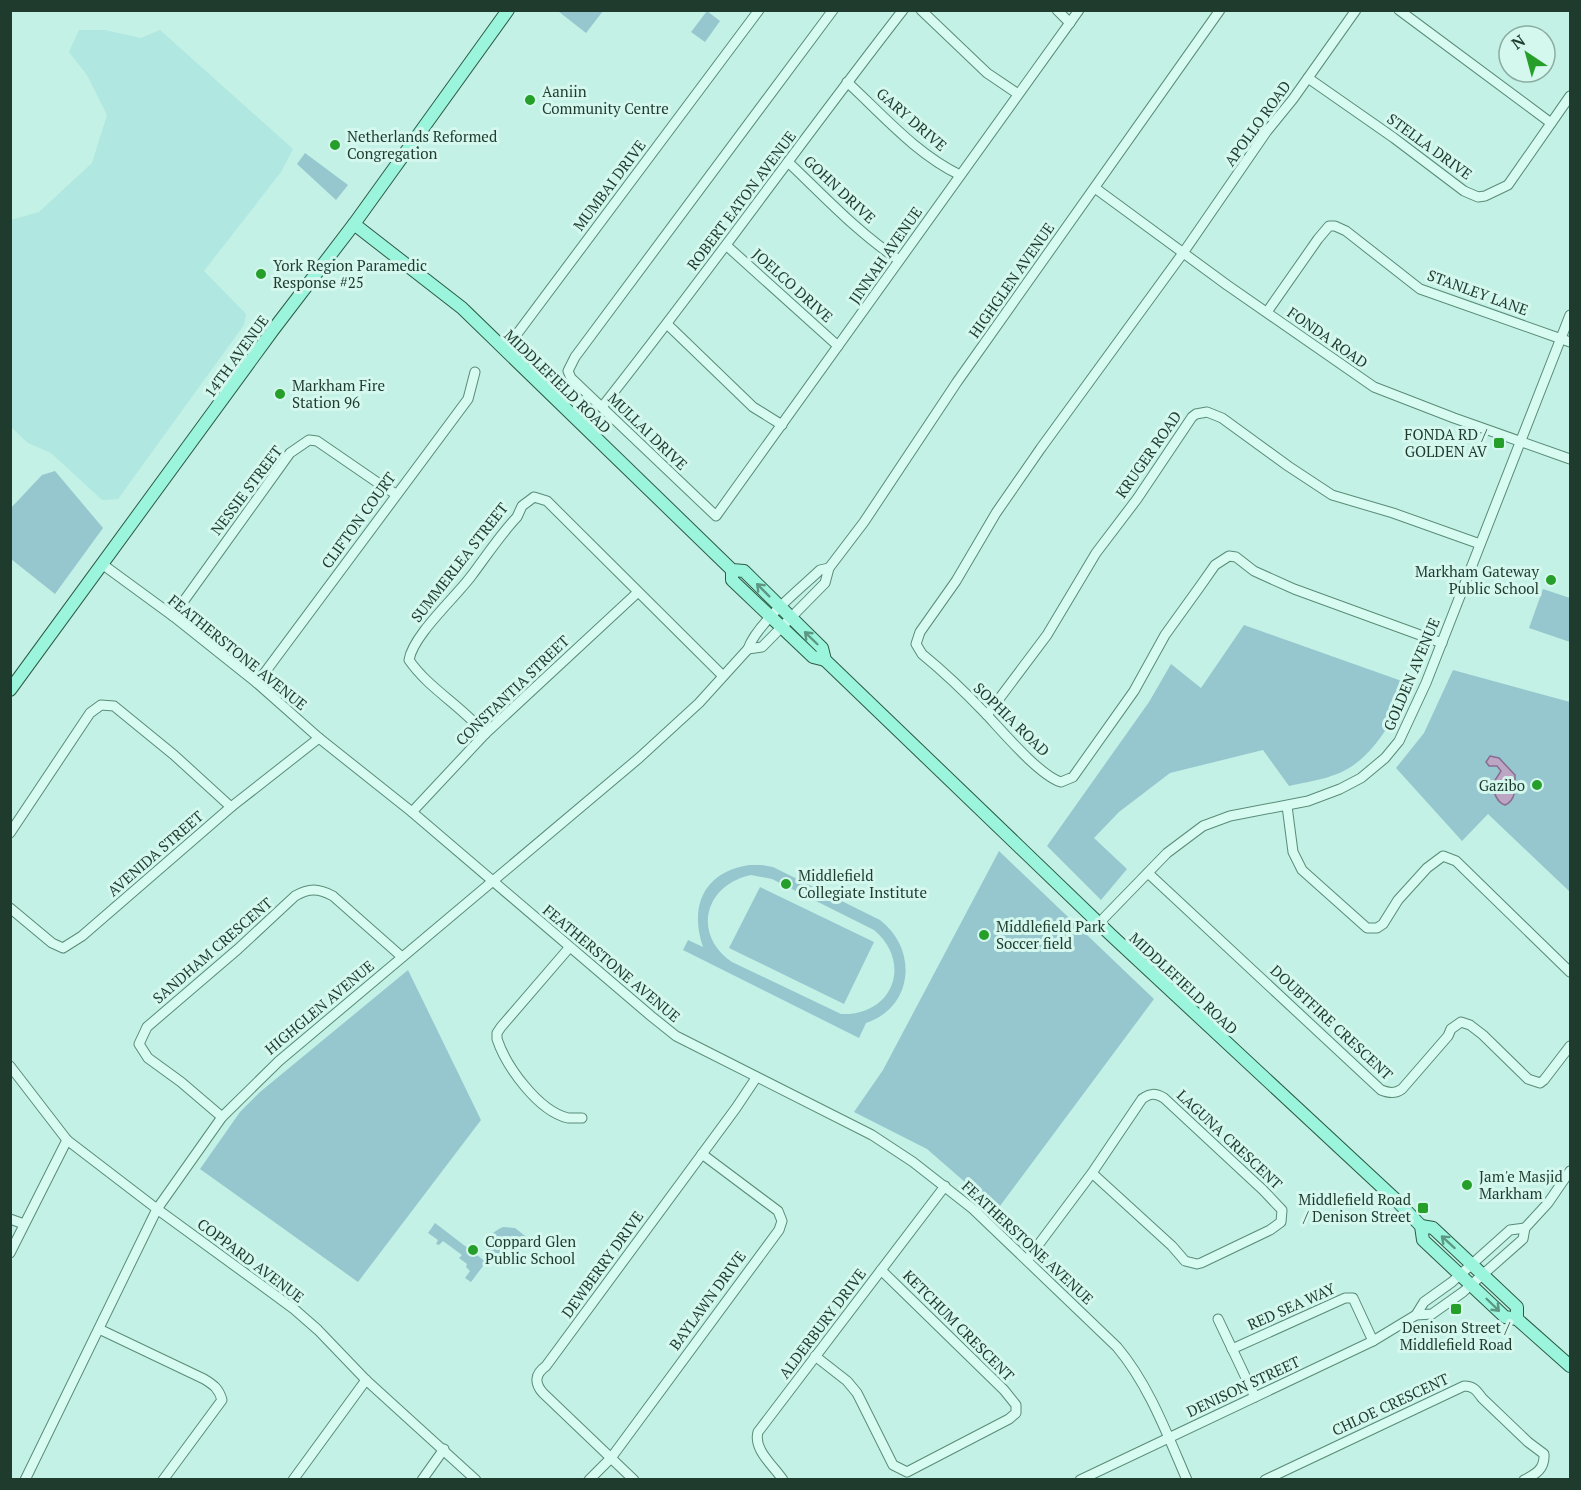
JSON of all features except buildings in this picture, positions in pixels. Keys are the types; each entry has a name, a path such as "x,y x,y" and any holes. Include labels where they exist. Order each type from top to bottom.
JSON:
{"main road":[{"name":"14TH AVENUE","path":"10,690 266,339 354,224 508,10"},
{"name":"MIDDLEFIELD ROAD","path":"354,224 462,308 732,570 744,571 822,648 825,660"},
{"name":"MIDDLEFIELD ROAD","path":"732,570 732,580 771,618 813,657 825,660 1099,923 1421,1226 1433,1228 1483,1274 1517,1307 1517,1319"},
{"name":"MIDDLEFIELD ROAD","path":"1421,1226 1423,1240 1460,1275 1505,1317 1517,1319 1570,1366"}],"street":[{"name":"MUMBAI DRIVE","path":"505,350 759,10"},
{"name":"MULLAI DRIVE","path":"716,516 571,378 568,371 581,348 833,10"},
{"name":"ROBERT EATON AVENUE","path":"602,407 668,324 903,10"},
{"path":"921,10 987,73 1018,94"},
{"path":"1056,10 1070,23"},
{"name":"JINNAH AVENUE","path":"716,516 1079,10"},
{"name":"HIGHGLEN AVENUE","path":"748,650 762,647 825,583 829,568 864,522 957,382 1220,10"},
{"name":"APOLLO ROAD","path":"1183,253 1267,131 1356,10"},
{"path":"1400,10 1551,123"},
{"name":"STELLA DRIVE","path":"1308,78 1464,191 1478,197 1493,194 1508,185 1570,96"},
{"name":"GARY DRIVE","path":"847,82 914,144 960,175"},
{"name":"GOHN DRIVE","path":"788,162 849,220 899,260"},
{"name":"FONDA ROAD","path":"1095,188 1183,253 1374,387 1570,459"},
{"name":"STANLEY LANE","path":"1267,312 1318,239 1329,226 1335,226 1346,231 1420,289 1566,341"},
{"name":"JOELCO DRIVE","path":"727,246 838,346"},
{"name":"SOPHIA ROAD","path":"1183,253 1002,504 956,581 917,637 916,644 922,654 1046,774 1058,781 1073,777 1134,692 1166,635 1215,565 1229,556 1236,557 1254,571 1294,590 1442,643"},
{"name":"GOLDEN AVENUE","path":"1099,923 1167,853 1203,826 1230,816 1287,806 1340,789 1361,778 1385,758 1399,741 1426,683 1521,441 1566,341 1570,315"},
{"path":"668,324 753,407 782,425"},
{"name":"CLIFTON COURT","path":"257,683 468,399 475,372"},
{"name":"KRUGER ROAD","path":"987,715 1047,635 1096,553 1196,414 1207,412 1222,418 1332,495 1393,513 1480,544"},
{"name":"NESSIE STREET","path":"173,616 276,471 300,445 309,440 317,441 396,494"},
{"name":"SUMMERLEA STREET","path":"484,734 455,705 424,680 409,660 410,653 420,637 471,577 517,517 522,506 534,497 547,501 723,676"},
{"name":"FEATHERSTONE AVENUE","path":"102,564 173,616 257,683 319,738 412,812 569,948 676,1035 756,1078 872,1135 913,1162 974,1209 1117,1347 1132,1365 1187,1479"},
{"name":"HIGHGLEN AVENUE","path":"25,1479 157,1209 222,1117 279,1061 639,758 699,703 748,650 752,639 781,608 820,570 829,568"},
{"name":"CONSTANTIA STREET","path":"412,812 484,734 637,593"},
{"path":"10,833 90,714 101,705 114,706 174,755 231,807"},
{"name":"AVENIDA STREET","path":"10,908 52,943 63,948 82,936 231,807 319,738"},
{"path":"1287,806 1293,852 1302,870 1367,928 1377,928 1383,924 1398,900 1427,868 1443,856 1456,861 1570,972"},
{"name":"DOUBTFIRE CRESCENT","path":"1148,873 1381,1090 1388,1093 1402,1089 1448,1036 1451,1029 1461,1022 1470,1025 1483,1035 1528,1079 1534,1082 1540,1083 1544,1080 1570,1046"},
{"name":"SANDHAM CRESCENT","path":"222,1117 181,1082 148,1058 139,1044 147,1027 238,950 295,896 305,891 319,890 333,896 402,957"},
{"path":"569,948 501,1027 497,1033 497,1039 512,1070 532,1096 567,1118 582,1118"},
{"name":"COPPARD AVENUE","path":"10,1065 68,1140 157,1209 294,1309 325,1337 366,1380 476,1479"},
{"name":"DEWBERRY DRIVE","path":"611,1458 543,1393 537,1386 536,1379 540,1370 546,1366 756,1078"},
{"name":"LAGUNA CRESCENT","path":"1027,1260 1092,1173 1142,1100 1152,1094 1156,1094 1172,1105 1276,1203 1282,1210 1281,1222 1278,1226 1202,1263 1185,1262 1172,1246 1092,1173"},
{"path":"10,1253 68,1140"},
{"name":"BAYLAWN DRIVE","path":"590,1479 611,1458 779,1230 782,1221 778,1211 702,1154"},
{"name":"DENISON STREET","path":"1416,1315 1432,1314 1471,1285 1523,1239 1525,1228 1548,1203 1570,1171"},
{"name":"ALDERBURY DRIVE","path":"783,1479 759,1450 756,1438 758,1432 945,1186"},
{"path":"10,1219 24,1224"},
{"name":"DENISON STREET","path":"1080,1479 1373,1341 1416,1315 1424,1302 1460,1275 1510,1230 1525,1228"},
{"name":"KETCHUM CRESCENT","path":"815,1356 847,1381 857,1393 893,1465 907,1472 1009,1419 1016,1413 1016,1405 1004,1390 881,1270"},
{"name":"RED SEA WAY","path":"1232,1349 1345,1298 1353,1298 1373,1341"},
{"path":"1218,1319 1255,1397"},
{"path":"99,1329 204,1379 215,1385 220,1393 222,1400 163,1479"},
{"path":"293,1479 366,1380"},
{"name":"CHLOE CRESCENT","path":"1265,1479 1464,1386 1470,1386 1520,1435 1544,1454 1541,1470 1524,1479"},
{"path":"422,1479 444,1449"},
{"path":"611,1458 634,1479"}],"shaded area":[{"path":"558,11 603,11 586,33"},
{"path":"707,11 720,21 705,42 691,32"},
{"path":"79,30 105,30 141,38 160,30 293,149 281,172 204,271 246,314 244,325 118,499 102,500 51,453 28,443 11,427 11,220 39,212 92,163 107,115 87,75 69,52"},
{"path":"305,153 348,185 336,200 297,164"},
{"path":"55,471 103,528 55,594 11,559 10,509 42,475"},
{"path":"1543,589 1570,598 1570,642 1529,628"},
{"path":"1244,625 1413,685 1387,728 1364,757 1348,769 1332,776 1289,786 1263,750 1170,773 1119,812 1094,838 1127,869 1101,900 1047,846 1149,702 1171,664 1201,688"},
{"path":"1453,670 1570,702 1570,892 1488,814 1462,841 1396,768 1424,733"},
{"path":"1490,756 1499,758 1515,775 1512,800 1505,805 1498,800 1492,785 1501,771 1497,766 1489,766 1486,762"},
{"path":"999,851 1154,999 997,1210 927,1149 854,1112 883,1070"},
{"path":"749,865 773,867 880,920 892,932 901,946 905,961 902,991 894,1004 882,1015 866,1023 859,1038 683,950 688,940 703,947 698,918 704,893 721,875","holes":["751,875 772,879 874,930 886,943 893,957 892,985 885,997 874,1006 859,1012 841,1014 732,962 719,951 711,938 708,925 709,912 714,900 723,889"]},
{"path":"760,887 874,942 844,1004 729,948"},
{"path":"408,970 481,1120 358,1282 200,1169 240,1112 260,1092"},
{"path":"435,1223 486,1262 471,1282 465,1278 470,1271 466,1267 467,1264 459,1258 462,1255 443,1241 439,1245 436,1244 438,1240 428,1233"},
{"path":"503,1227 515,1228 529,1239 508,1267 484,1247 491,1235"}],"place":[{"name":"Aaniin Community Centre","path":"530,100"},
{"name":"Netherlands Reformed Congregation","path":"335,145"},
{"name":"York Region Paramedic Response #25","path":"261,274"},
{"name":"Markham Fire Station 96","path":"280,394"},
{"name":"FONDA RD / GOLDEN AV","path":"1499,443"},
{"name":"Markham Gateway Public School","path":"1551,580"},
{"name":"Gazibo","path":"1537,785"},
{"name":"Middlefield Collegiate Institute","path":"786,884"},
{"name":"Middlefield Park Soccer field","path":"984,935"},
{"name":"Jam'e Masjid Markham","path":"1467,1185"},
{"name":"Middlefield Road / Denison Street","path":"1423,1208"},
{"name":"Coppard Glen Public School","path":"473,1250"},
{"name":"Denison Street / Middlefield Road","path":"1456,1309"}]}
